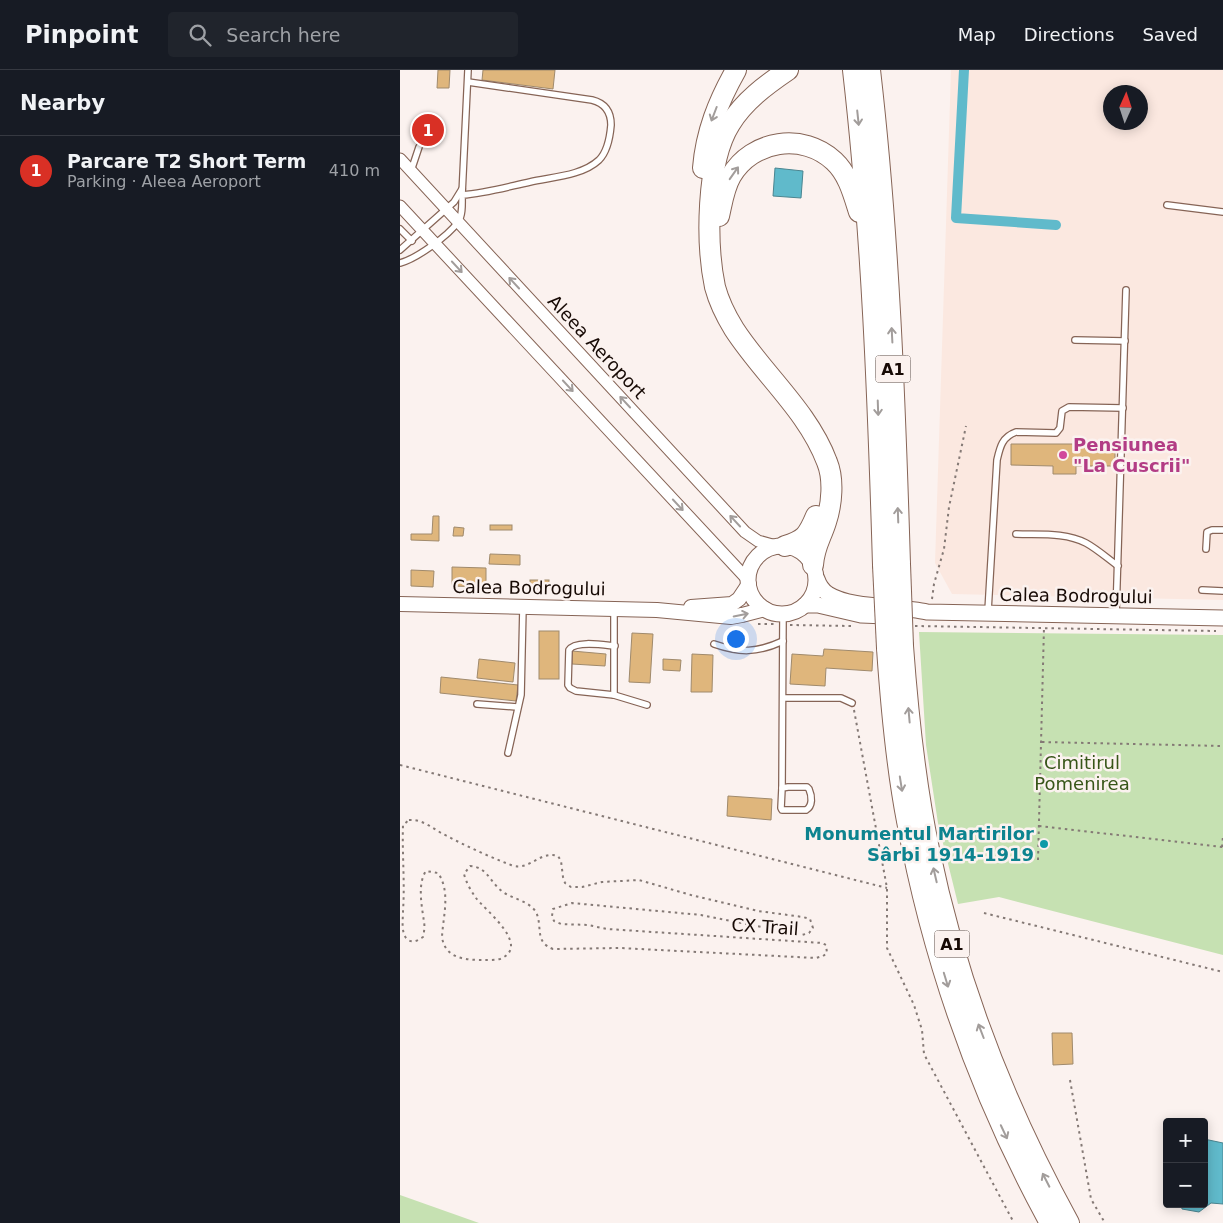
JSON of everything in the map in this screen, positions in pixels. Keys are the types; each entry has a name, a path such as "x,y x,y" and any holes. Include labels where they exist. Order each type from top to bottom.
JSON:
{"highway":[{"path":"711,227 702,192 704,154 713,117 736,70"},
{"path":"788,70 751,99 724,134 718,150 712,178 711,252 715,287 725,313 746,346 808,424 828,463 831,490 828,514 816,545 815,572"},
{"name":"A1","path":"853,70 870,254 878,410 891,564 895,647 894,735 902,794 919,880 936,947 962,1028 986,1090 1020,1167 1050,1223"},
{"name":"A1","path":"870,70 881,175 896,411 891,564"},
{"path":"711,252 723,198 731,176 742,162 759,150 768,146 788,143 815,148 834,161 842,171 849,182 854,196 870,254"},
{"path":"780,546 797,543 804,538 812,525 820,505 824,476 818,443"},
{"name":"A1","path":"895,647 911,733 923,819 935,877 952,943 978,1023 1005,1092 1040,1168 1069,1223"}],"main road":[{"name":"Calea Bodrogului","path":"748,582 750,569 756,559 764,551 780,546 800,550 808,558 823,590 840,599 870,605 911,608 930,612"},
{"path":"805,605 813,595 815,572"},
{"path":"748,582 753,598 763,616"},
{"name":"Calea Bodrogului","path":"763,616 774,613 784,621 805,605 818,605 847,612 871,615 912,615 930,612 988,613 1044,621 1116,616 1223,618"}],"street":[{"name":"Aleea Aeroport","path":"400,159 745,532 763,543 780,546"},
{"path":"400,206 748,582"},
{"name":"Calea Bodrogului","path":"657,610 732,604 739,599 748,582"},
{"name":"Calea Bodrogului","path":"400,604 657,610 731,617 742,615 763,616"}],"lane":[{"path":"400,262 417,256 435,244 458,222 464,185 468,70"},
{"path":"462,195 487,192 590,167 605,152 611,122 606,107 600,102 468,82"},
{"path":"411,171 419,147"},
{"path":"400,250 412,242 422,230 457,198 464,185"},
{"path":"1167,205 1223,212"},
{"path":"400,229 412,242"},
{"path":"1116,616 1126,290"},
{"path":"1075,340 1125,341"},
{"path":"988,613 997,460 1002,442 1010,434 1016,432 1056,433 1060,428 1062,411 1069,406 1123,408"},
{"path":"1206,549 1207,532 1223,530"},
{"path":"1016,534 1076,538 1118,566"},
{"path":"1202,590 1223,591"},
{"path":"508,753 521,695 523,607"},
{"path":"614,609 614,641 616,646 614,695"},
{"path":"782,788 807,787 811,792 809,808 806,810 782,810 781,808 784,621"},
{"path":"714,644 744,651 760,650 783,641"},
{"path":"616,646 578,644 572,646 569,650 568,685 576,691 614,695 647,705"},
{"path":"783,698 841,698 852,703"},
{"path":"478,704 517,707"}],"path":[{"path":"930,612 934,584 944,549 949,507 966,426"},
{"path":"763,616 784,621 854,626"},
{"path":"1038,860 1044,621"},
{"path":"907,626 1044,621 1223,631"},
{"path":"852,703 887,888 887,948 914,1005 922,1030 924,1054 1014,1223"},
{"path":"1042,742 1223,746"},
{"path":"400,765 887,888"},
{"name":"CX Trail","path":"409,820 422,821 442,834 512,866 522,867 531,865 544,855 558,856 561,861 562,877 565,883 571,887 602,882 639,880 758,911 803,917 810,919 813,928 809,933 802,935 701,915 572,903 553,909 552,916 554,921 560,924 588,924 607,929 822,943 826,945 827,953 816,958 620,948 553,949 546,947 540,938 538,919 531,907 502,892 483,870 477,866 470,866 464,874 465,879 477,899 507,932 510,949 506,955 499,959 476,960 455,957 448,952 443,944 445,888 443,880 438,873 426,871 422,876 423,938 412,942 406,938 404,933 402,919 405,883 403,825 409,820"},
{"path":"1038,826 1222,847 1223,836"},
{"path":"984,913 1223,972"},
{"path":"1070,1080 1091,1199 1105,1223"}],"shaded area":[{"path":"951,70 1223,70 1223,600 952,594 935,563"}],"green space":[{"name":"Cimitirul Pomenirea","path":"919,632 1223,635 1223,955 999,897 958,904 938,823 926,745"},
{"path":"400,1195 479,1223 400,1223"}],"water":[{"path":"775,168 803,171 801,198 773,196"},
{"path":"1208,1140 1223,1143 1223,1204 1211,1203 1208,1205"},
{"path":"1182,1208 1204,1208 1199,1212"}],"building":[{"path":"438,70 450,70 449,88 437,88"},
{"path":"483,70 555,70 553,89 482,80"},
{"name":"Pensiunea \"La Cuscrii\"","path":"1011,444 1115,444 1115,466 1076,466 1076,474 1053,474 1053,466 1011,465"},
{"path":"433,516 439,516 439,541 411,540 411,534 432,534"},
{"path":"490,525 512,525 512,530 490,530"},
{"path":"454,527 464,528 463,536 453,536"},
{"path":"490,554 520,555 520,565 489,564"},
{"path":"452,567 486,568 486,587 452,586"},
{"path":"411,570 434,571 433,587 411,586"},
{"path":"530,580 549,580 549,589 530,589"},
{"path":"539,631 559,631 559,679 539,679"},
{"path":"632,633 653,634 650,683 629,682"},
{"path":"824,649 873,652 872,671 826,668 825,686 790,684 792,654 823,656"},
{"path":"572,651 606,654 605,666 572,664"},
{"path":"692,654 713,655 712,692 691,692"},
{"path":"479,659 515,663 513,682 477,678"},
{"path":"663,659 681,660 680,671 663,670"},
{"path":"441,677 518,685 516,701 440,693"},
{"path":"728,796 772,799 771,820 727,816"},
{"path":"1052,1033 1072,1033 1073,1064 1053,1065"}],"waterway":[{"path":"964,70 956,218 1056,225"}],"place":[{"name":"Parcare T2 Short Term","path":"428,130"},
{"name":"Pensiunea \"La Cuscrii\"","path":"1063,455"},
{"name":"Monumentul Martirilor Sârbi 1914-1919","path":"1044,844"}]}
